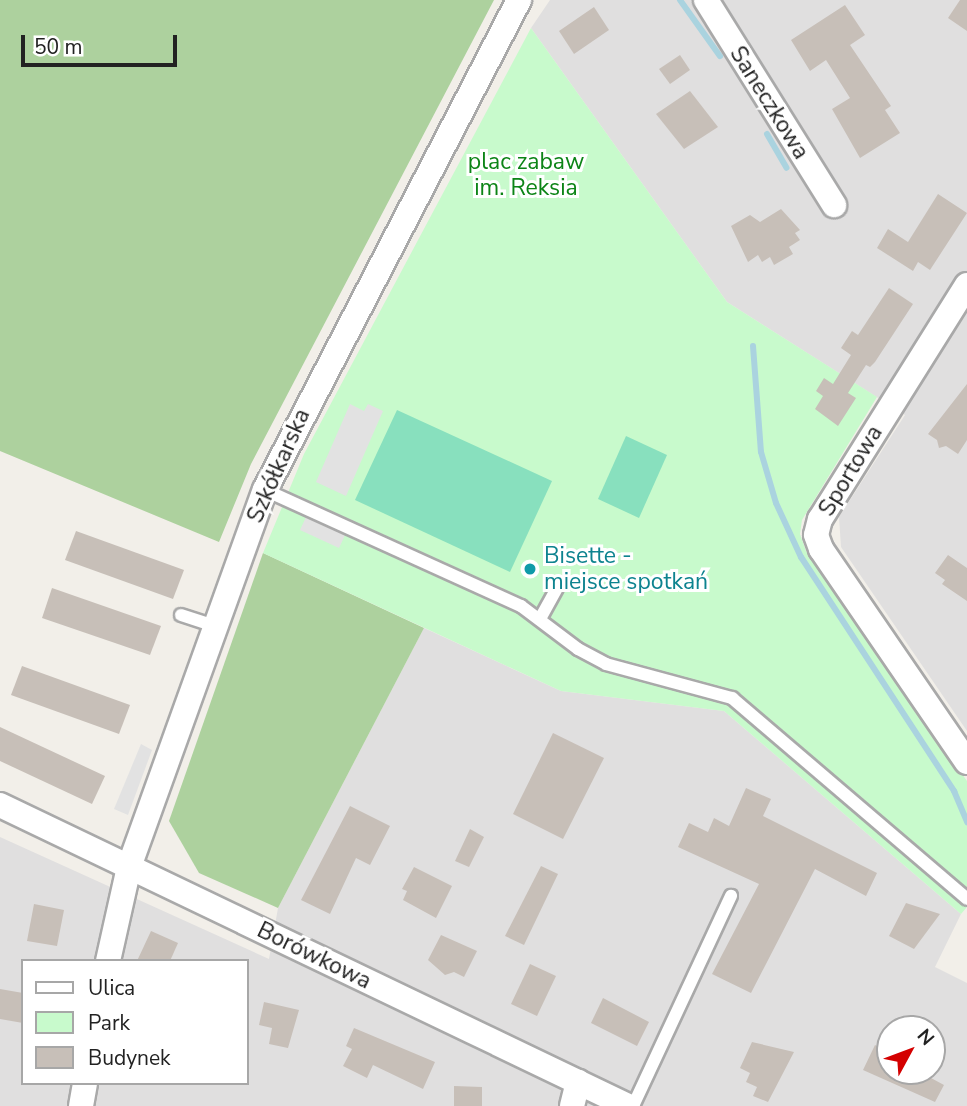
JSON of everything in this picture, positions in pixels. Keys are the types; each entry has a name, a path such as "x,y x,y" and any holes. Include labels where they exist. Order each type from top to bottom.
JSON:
{"street":[{"name":"Szkółkarska","path":"108,959 129,867 265,490 519,0"},
{"name":"Saneczkowa","path":"706,0 834,205"},
{"name":"Sportowa","path":"966,759 821,550 816,535 820,519 967,285"},
{"name":"Borówkowa","path":"0,805 129,867 575,1094 631,1106"},
{"path":"81,1106 85,1085"}],"lane":[{"path":"265,490 541,617 578,649 606,664 732,698 967,899"},
{"path":"541,617 557,589"},
{"path":"181,615 215,626"},
{"path":"631,1106 731,896"}],"shaded area":[{"path":"550,0 967,0 967,731 841,547 839,517 905,415 727,302 531,28"},
{"path":"350,404 364,411 368,404 383,411 346,496 316,482"},
{"path":"307,515 346,533 339,548 300,530"},
{"path":"424,628 561,691 724,711 961,914 935,967 967,983 967,1106 0,1106 0,837 269,959 278,908"},
{"path":"141,744 152,750 128,815 114,809"}],"green space":[{"path":"0,0 494,0 251,464 219,542 0,451"},
{"name":"plac zabaw im. Reksia","path":"531,28 727,302 877,397 802,520 800,534 806,551 967,781 967,907 961,914 724,711 561,691 263,553 304,454"},
{"path":"397,410 552,481 510,572 355,500"},
{"path":"626,436 667,455 639,518 598,499"},
{"path":"263,553 424,628 278,908 199,873 169,821"}],"building":[{"path":"960,0 967,0 967,31 948,18"},
{"path":"845,5 865,35 850,45 891,106 885,110 900,133 860,158 832,109 850,98 826,60 810,71 791,40"},
{"path":"594,7 609,30 574,54 559,31"},
{"path":"680,55 690,70 670,84 659,69"},
{"path":"690,91 718,127 684,149 656,114"},
{"path":"938,194 967,213 930,270 918,262 913,271 877,248 888,229 908,242"},
{"path":"781,209 800,230 795,233 800,240 789,247 793,254 774,265 770,257 762,262 758,255 748,262 731,226 750,215 760,222"},
{"path":"889,288 913,304 875,362 870,367 866,365 848,393 856,398 838,426 815,409 823,396 816,391 824,378 833,384 851,355 841,348 852,331 858,335"},
{"path":"967,384 967,440 958,454 946,446 939,448 937,440 928,434"},
{"path":"76,531 184,570 173,599 65,560"},
{"path":"948,555 967,568 967,601 942,584 945,580 935,573"},
{"path":"52,588 161,626 150,655 42,618"},
{"path":"22,666 130,705 119,734 11,695"},
{"path":"0,727 105,776 92,804 0,761"},
{"path":"553,733 604,758 563,839 513,814"},
{"path":"746,788 771,799 763,816 877,873 866,896 815,869 751,993 712,974 759,884 678,847 689,823 708,832 714,818 729,826"},
{"path":"350,806 390,826 370,865 356,858 330,914 301,900"},
{"path":"470,829 484,837 469,867 455,861"},
{"path":"541,866 558,874 524,945 505,936"},
{"path":"414,867 452,886 436,918 403,900 407,891 402,889"},
{"path":"906,903 940,914 914,949 889,936"},
{"path":"34,904 64,910 57,946 27,941"},
{"path":"151,931 178,943 171,959 138,959"},
{"path":"441,935 477,951 464,977 454,972 445,975 428,960"},
{"path":"530,964 556,976 537,1016 511,1004"},
{"path":"0,989 21,993 21,1023 0,1019"},
{"path":"603,998 649,1022 637,1046 591,1023"},
{"path":"264,1002 299,1010 288,1048 269,1044 272,1028 259,1025"},
{"path":"354,1028 435,1062 423,1089 373,1065 367,1078 343,1066 352,1049 346,1046"},
{"path":"752,1042 794,1052 768,1102 753,1096 757,1087 746,1082 750,1073 740,1068"},
{"path":"875,1045 876,1076 863,1070"},
{"path":"897,1085 944,1085 935,1102"},
{"path":"454,1086 482,1087 482,1106 454,1106"}],"waterway":[{"path":"680,0 720,56"},
{"path":"767,134 787,168"},
{"path":"753,346 761,452 776,503 801,557 954,791 967,822"}],"place":[{"name":"Bisette - miejsce spotkań","path":"530,569"}]}
